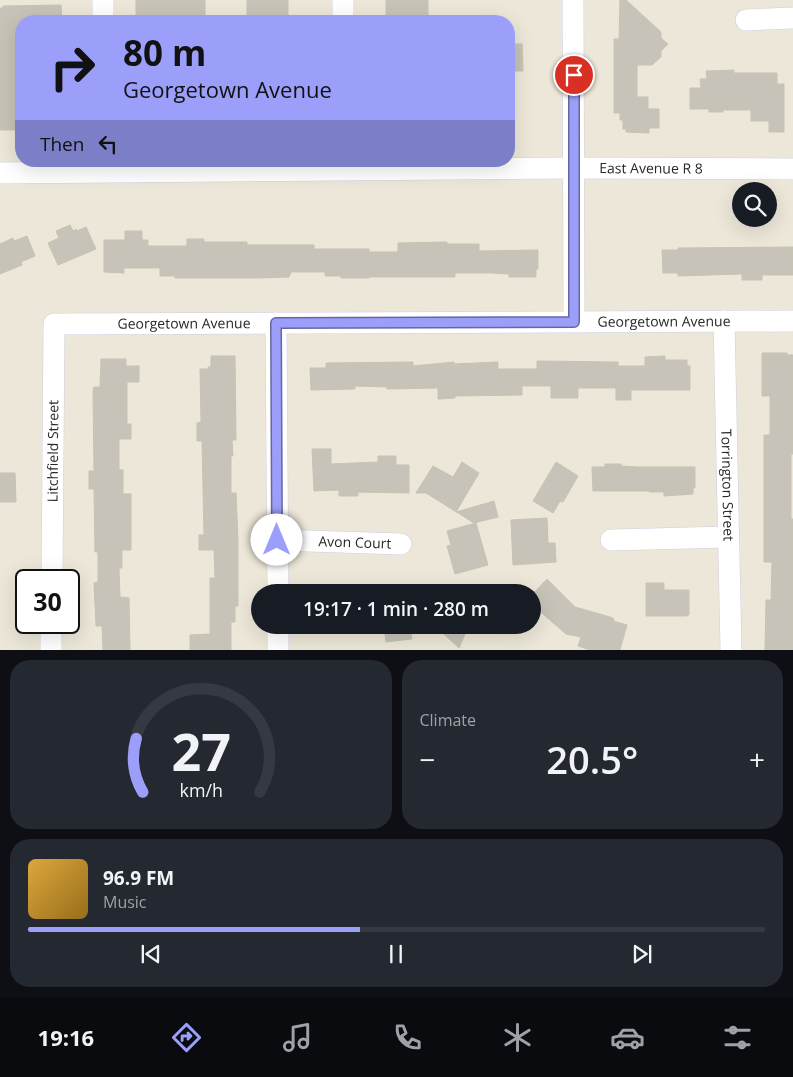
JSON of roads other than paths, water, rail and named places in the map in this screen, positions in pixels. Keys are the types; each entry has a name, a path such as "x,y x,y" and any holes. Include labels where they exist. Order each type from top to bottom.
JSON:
{"street":[{"path":"103,0 103,15"},
{"path":"343,0 343,15"},
{"path":"573,0 574,322"},
{"path":"746,20 793,18"},
{"name":"East Avenue R 8","path":"0,173 575,168 793,169"},
{"name":"Torrington Street","path":"724,321 731,650"},
{"name":"Georgetown Avenue","path":"54,324 793,321"},
{"path":"276,323 278,584"},
{"name":"Litchfield Street","path":"52,569 54,324"},
{"path":"610,540 728,538"},
{"name":"Avon Court","path":"277,540 401,544"},
{"path":"51,634 51,650"},
{"path":"278,634 278,650"}]}
